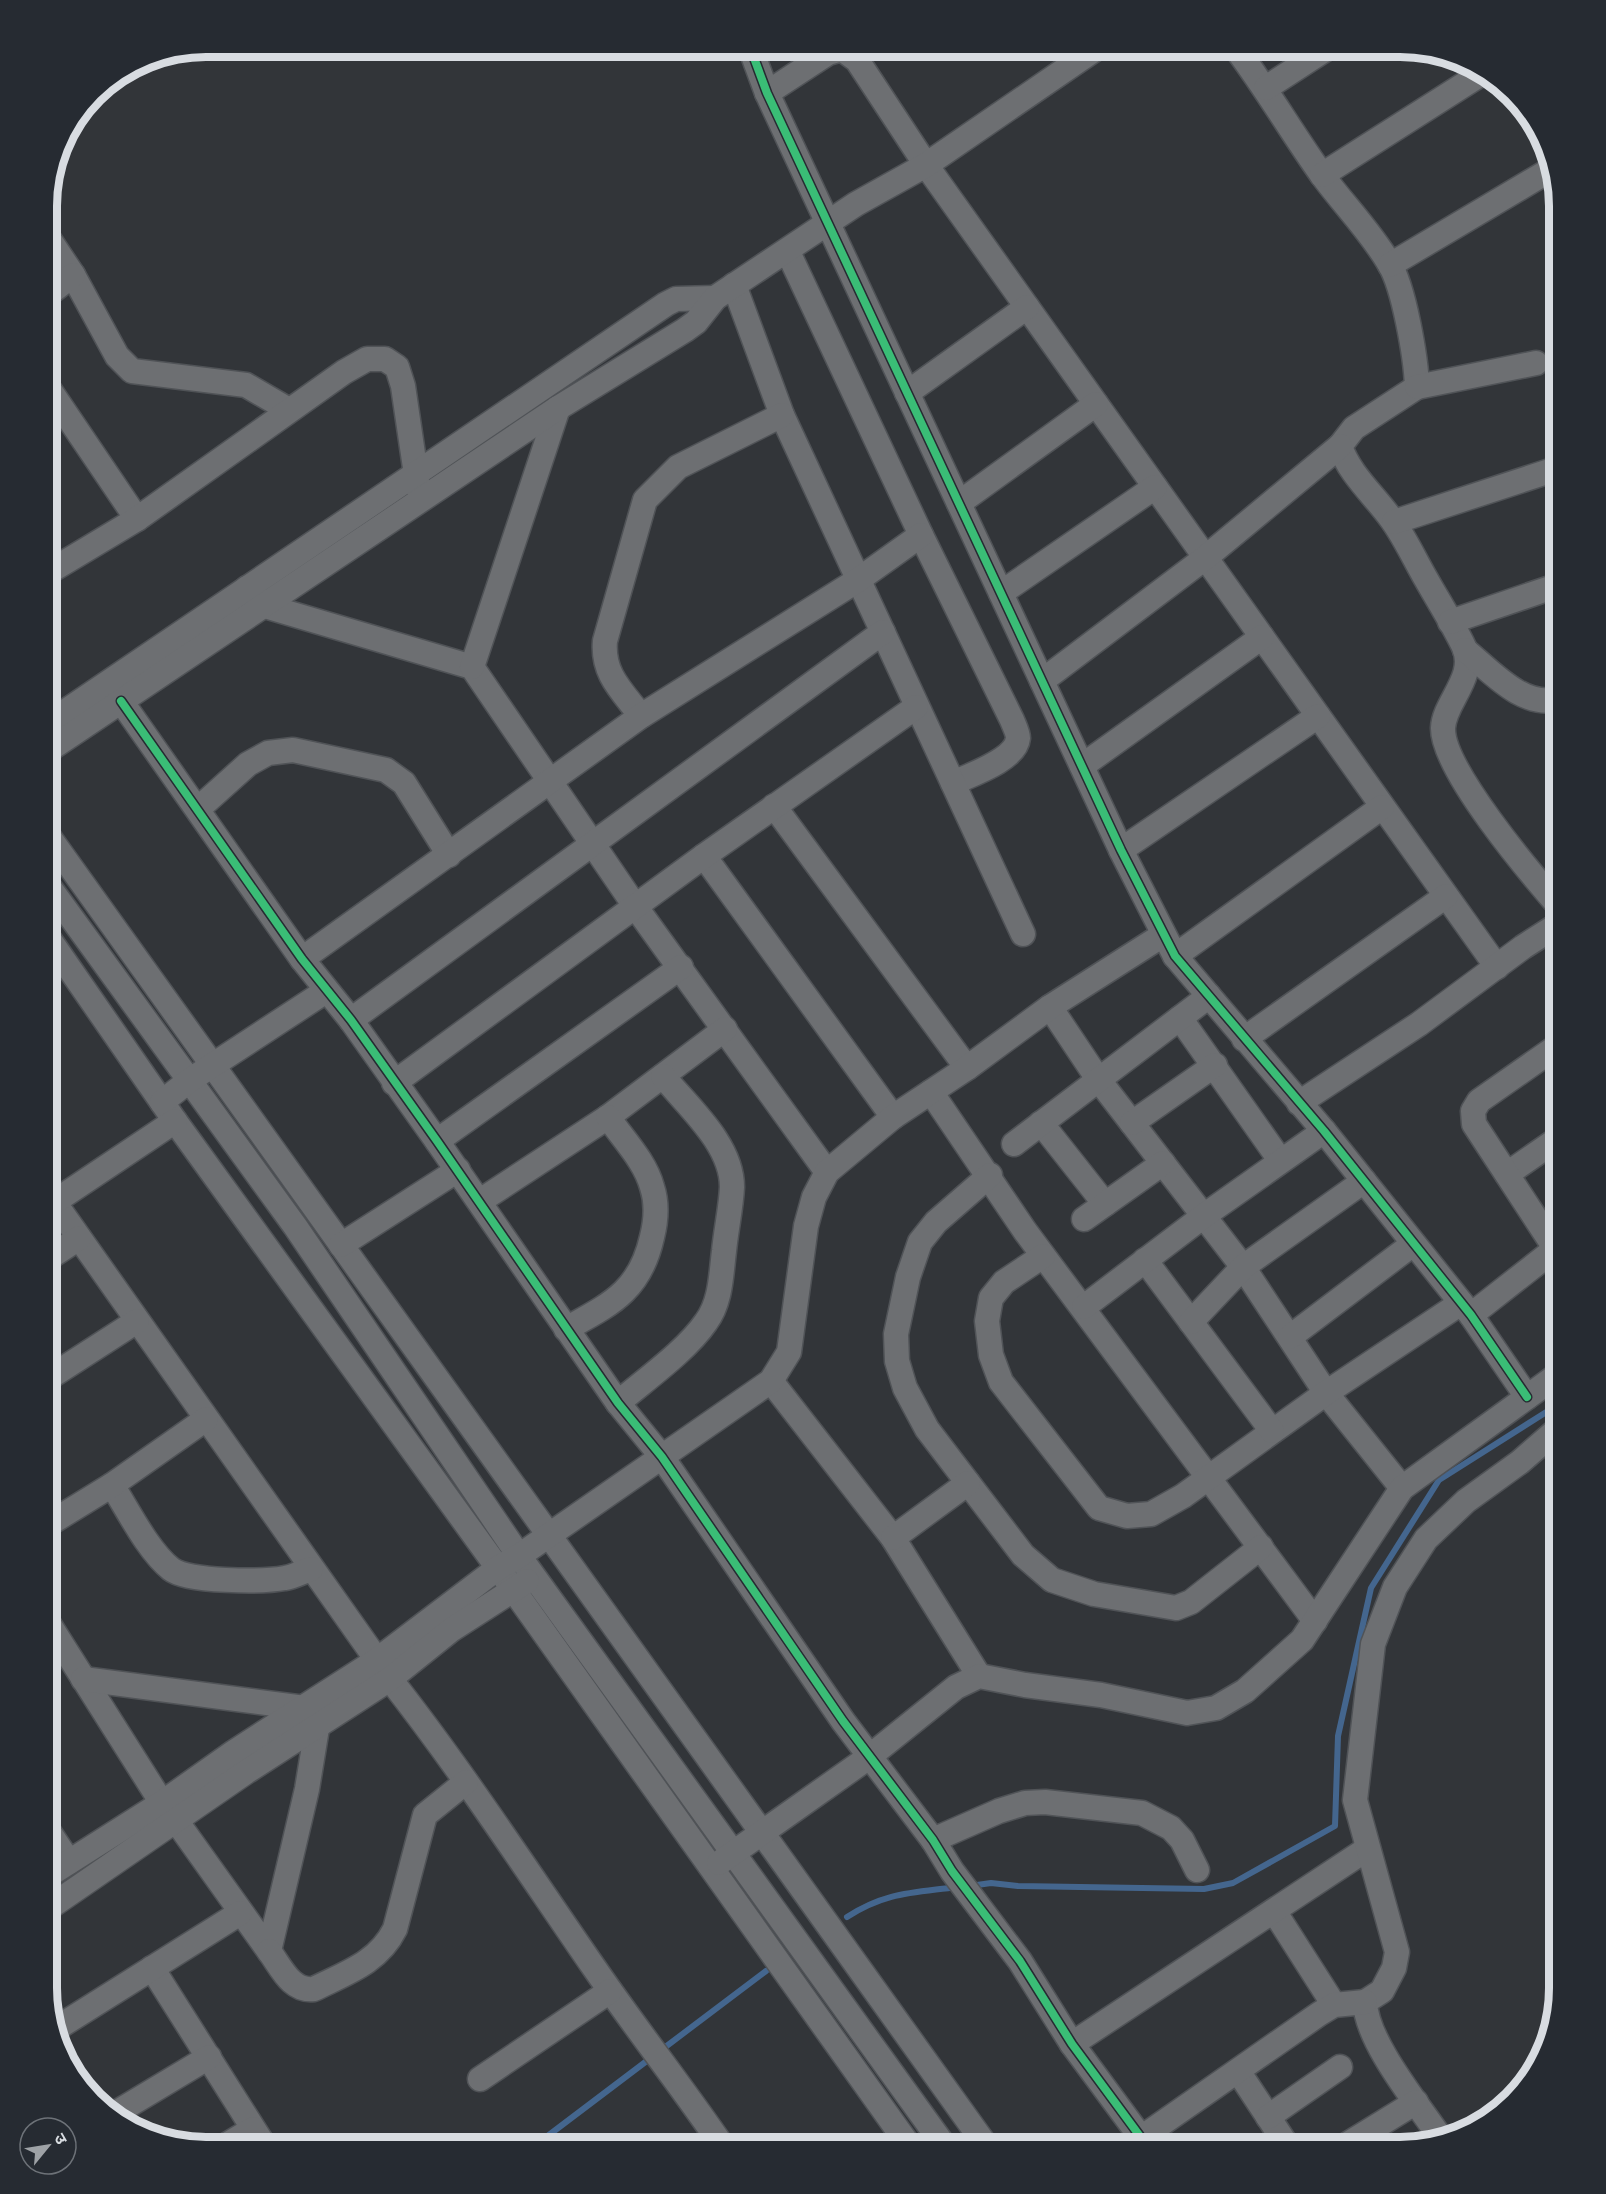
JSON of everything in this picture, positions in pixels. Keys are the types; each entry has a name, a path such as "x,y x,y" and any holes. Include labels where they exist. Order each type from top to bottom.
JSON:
{"street":[{"path":"752,57 1041,681 1169,946 1244,1039 1324,1131 1466,1309 1527,1397"},
{"path":"767,93 822,57"},
{"path":"853,57 1027,308 1497,968"},
{"path":"57,744 558,408 685,330 725,292 788,252 827,222 926,165 1083,57"},
{"path":"1242,57 1266,88 1322,175 1390,265 1414,357 1417,387"},
{"path":"1266,88 1314,57"},
{"path":"1322,175 1475,78"},
{"path":"1390,265 1545,173"},
{"path":"57,251 73,275 117,356 132,370 246,385 289,410"},
{"path":"788,252 921,535 1012,720 1018,738 1013,750 1004,758 953,783"},
{"path":"57,287 73,275"},
{"path":"725,292 1023,934"},
{"path":"57,717 666,304 676,299 725,292"},
{"path":"907,393 1027,308"},
{"path":"57,567 137,519 289,410 367,359 385,358 397,367 403,386 414,474 420,500"},
{"path":"1041,681 1205,558 1340,446 1354,428 1417,387 1536,363"},
{"path":"57,401 137,519"},
{"path":"959,503 1096,405"},
{"path":"472,667 558,408"},
{"path":"641,716 611,675 604,658 605,641 645,500 678,467 782,415"},
{"path":"1340,446 1344,459 1394,522 1465,650 1522,694 1544,702 1549,701"},
{"path":"1394,522 1549,472"},
{"path":"1000,593 1155,487"},
{"path":"302,959 641,716 858,580 921,535"},
{"path":"247,588 266,606 472,667 635,906 826,1172"},
{"path":"1450,622 1549,589"},
{"path":"351,1020 883,633"},
{"path":"1082,766 1262,637"},
{"path":"1465,650 1465,676 1457,696 1445,715 1443,730 1445,744 1459,772 1510,848 1549,893"},
{"path":"122,701 302,959 351,1020 394,1083 438,1141 618,1403 662,1457 869,1757 933,1840 952,1871 1020,1960 1072,2043 1141,2137"},
{"path":"394,1083 704,856 916,707"},
{"path":"1121,850 1318,717"},
{"path":"198,809 248,764 268,753 293,750 386,770 404,783 449,855"},
{"path":"774,806 968,1068"},
{"path":"383,1670 508,1562 771,1381 789,1352 806,1226 814,1197 826,1172 893,1117 968,1068 1050,1007 1169,946 1382,807"},
{"path":"57,848 980,2137"},
{"path":"704,856 893,1117"},
{"path":"1244,1039 1446,896"},
{"path":"57,898 295,1226 508,1562 512,1588 903,2137"},
{"path":"1299,1103 1410,1030 1497,968 1523,946 1549,931"},
{"path":"57,950 169,1112 508,1562 534,1578 938,2137"},
{"path":"438,1141 681,967"},
{"path":"57,1192 169,1112 190,1080 326,991"},
{"path":"1014,1144 1209,996"},
{"path":"1050,1007 1098,1079 1205,1215 1243,1268 1326,1394 1402,1488"},
{"path":"1180,1018 1280,1160"},
{"path":"480,1201 608,1117 725,1029"},
{"path":"1549,1053 1479,1101 1473,1111 1474,1124 1549,1235"},
{"path":"1132,1123 1215,1065"},
{"path":"618,1403 707,1322 716,1303 720,1280 732,1187 730,1169 711,1135 663,1076"},
{"path":"931,1092 990,1175 1043,1256 1084,1307 1315,1621"},
{"path":"566,1329 604,1307 639,1275 649,1253 654,1230 655,1207 652,1186 642,1165 608,1117"},
{"path":"1041,1123 1105,1204"},
{"path":"1084,1307 1280,1160 1324,1131"},
{"path":"1507,1174 1549,1145"},
{"path":"1084,1219 1163,1163"},
{"path":"341,1245 458,1170"},
{"path":"990,1175 936,1222 920,1242 908,1277 896,1334 897,1361 905,1389 927,1429 1023,1555 1052,1580 1094,1594 1136,1603 1176,1608 1191,1602 1261,1547"},
{"path":"1191,1322 1243,1268 1364,1181"},
{"path":"57,1207 311,1569 466,1782 610,1991 716,2137"},
{"path":"57,1252 79,1238"},
{"path":"1290,1337 1413,1244"},
{"path":"1043,1256 1004,1282 991,1298 987,1321 991,1355 1001,1382 1099,1508 1113,1514 1127,1516 1151,1514 1210,1479 1272,1431 1326,1394 1466,1309 1549,1252"},
{"path":"1145,1260 1272,1431"},
{"path":"57,1373 137,1321"},
{"path":"771,1381 893,1538 978,1676"},
{"path":"712,1868 869,1757 956,1687 978,1676 1025,1686 1101,1695 1187,1713 1216,1708 1245,1691 1302,1640 1402,1488 1549,1382"},
{"path":"57,1520 112,1485 206,1419"},
{"path":"1153,2137 1238,2071 1334,2005 1365,2002 1382,1991 1394,1968 1397,1952 1355,1800 1373,1644 1395,1587 1426,1539 1466,1501 1520,1462 1549,1437"},
{"path":"893,1538 968,1484"},
{"path":"112,1485 160,1558 172,1570 191,1576 267,1581 287,1578 311,1569"},
{"path":"57,1869 246,1772 311,1718 383,1670 451,1630 512,1588 534,1578"},
{"path":"57,1637 170,1812 240,1913 294,1985 304,1990 314,1989 376,1957 388,1944 395,1929 425,1815 466,1782"},
{"path":"83,1678 311,1718"},
{"path":"269,1951 307,1789 311,1718"},
{"path":"933,1840 999,1810 1025,1803 1045,1802 1142,1813 1171,1828 1182,1840 1197,1870"},
{"path":"57,1900 170,1812"},
{"path":"57,1845 69,1862"},
{"path":"1072,2043 1367,1849"},
{"path":"1274,1911 1334,2005"},
{"path":"62,2025 240,1913"},
{"path":"152,1968 258,2137"},
{"path":"480,2079 610,1991"},
{"path":"1365,2002 1367,2020 1373,2036 1437,2132"},
{"path":"121,2110 209,2056"},
{"path":"1268,2117 1341,2067"},
{"path":"1238,2071 1281,2137"},
{"path":"1360,2137 1416,2102"}],"waterway":[{"path":"970,1886 991,1883 1018,1886 1204,1889 1233,1883 1335,1826 1338,1736 1371,1588 1439,1480 1549,1410"},
{"path":"847,1917 887,1898 957,1887"},
{"path":"660,2051 766,1971"},
{"path":"546,2137 652,2057"}],"cycle path":[{"path":"754,57 767,93 1121,850 1175,956 1324,1131 1471,1315 1527,1397"},
{"path":"121,701 302,959 351,1020 437,1141 618,1403 662,1457 843,1721 933,1840 952,1871 1020,1961 1072,2044 1141,2137"}]}
